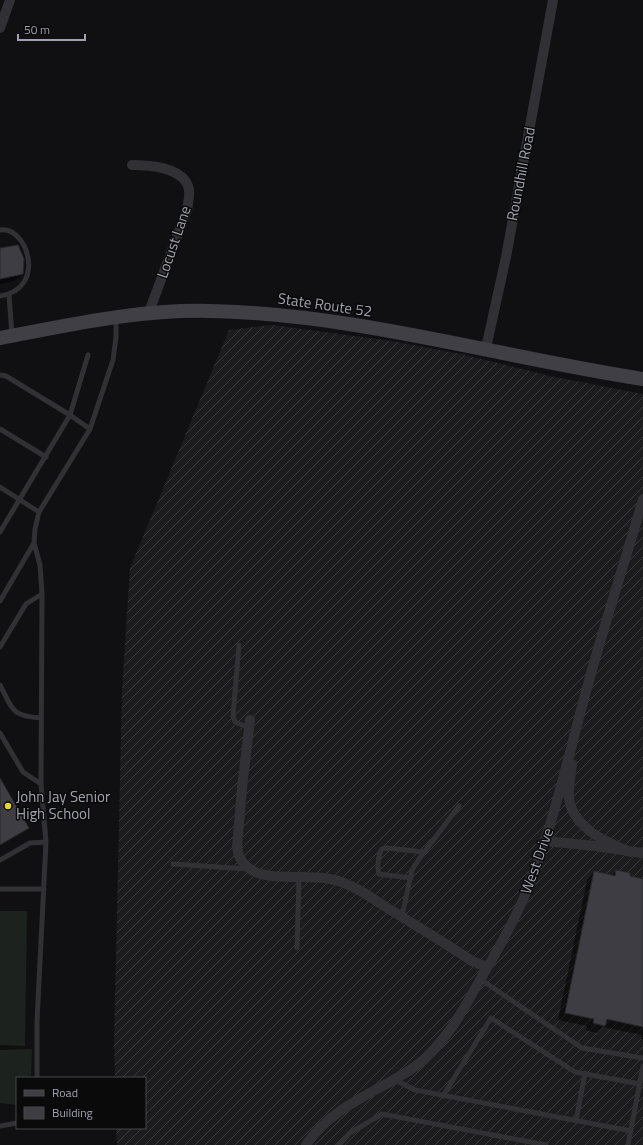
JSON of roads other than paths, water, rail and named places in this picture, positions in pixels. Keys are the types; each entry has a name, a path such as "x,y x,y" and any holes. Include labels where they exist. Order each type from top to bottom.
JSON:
{"main road":[{"name":"State Route 52","path":"6,337 149,312 209,311 293,317 486,348 581,370 643,379"}],"street":[{"path":"1,23 10,0"},
{"name":"Roundhill Road","path":"486,348 506,258 554,0"},
{"name":"Locust Lane","path":"132,165 147,165 175,173 188,185 189,195 187,210 149,312"},
{"name":"West Drive","path":"306,1145 324,1124 344,1107 395,1080 415,1067 430,1054 452,1027 487,967 522,900 545,841 573,738 643,499"},
{"path":"250,724 237,846 238,856 249,869 260,874 330,879 344,883 366,894 472,961 487,967"},
{"path":"573,738 569,798 578,819 589,832 609,844 630,852"},
{"path":"545,841 643,854"}],"lane":[{"path":"0,230 15,232 21,238 28,259 28,276 24,286 9,295 0,296"},
{"path":"6,337 9,295"},
{"path":"37,1077 37,1021 46,842 41,784 42,594 40,565 34,543 35,528 39,512 90,429 113,360 116,337 116,318"},
{"path":"0,532 70,415 88,355"},
{"path":"0,375 6,376 90,429"},
{"path":"0,429 46,457"},
{"path":"0,487 39,512"},
{"path":"0,601 34,543"},
{"path":"0,647 26,604 42,594"},
{"path":"239,645 234,716 235,722 250,724"},
{"path":"0,685 13,710 23,717 41,718"},
{"path":"0,733 23,772 41,784"},
{"path":"402,916 412,870 459,806"},
{"path":"0,860 30,843 46,842"},
{"path":"411,878 379,874 378,869 382,849 387,848 424,852"},
{"path":"173,864 249,869"},
{"path":"297,948 299,876"},
{"path":"0,889 44,890"},
{"path":"480,979 582,1048 643,1058"},
{"path":"443,1096 491,1018 575,1072 640,1084"},
{"path":"628,1145 643,1066"},
{"path":"576,1120 585,1073"},
{"path":"395,1080 415,1090 631,1131"},
{"path":"339,1145 350,1133 382,1114 546,1145"},
{"path":"0,1126 16,1124"}],"place":[{"name":"John Jay Senior High School","path":"8,806"}]}
